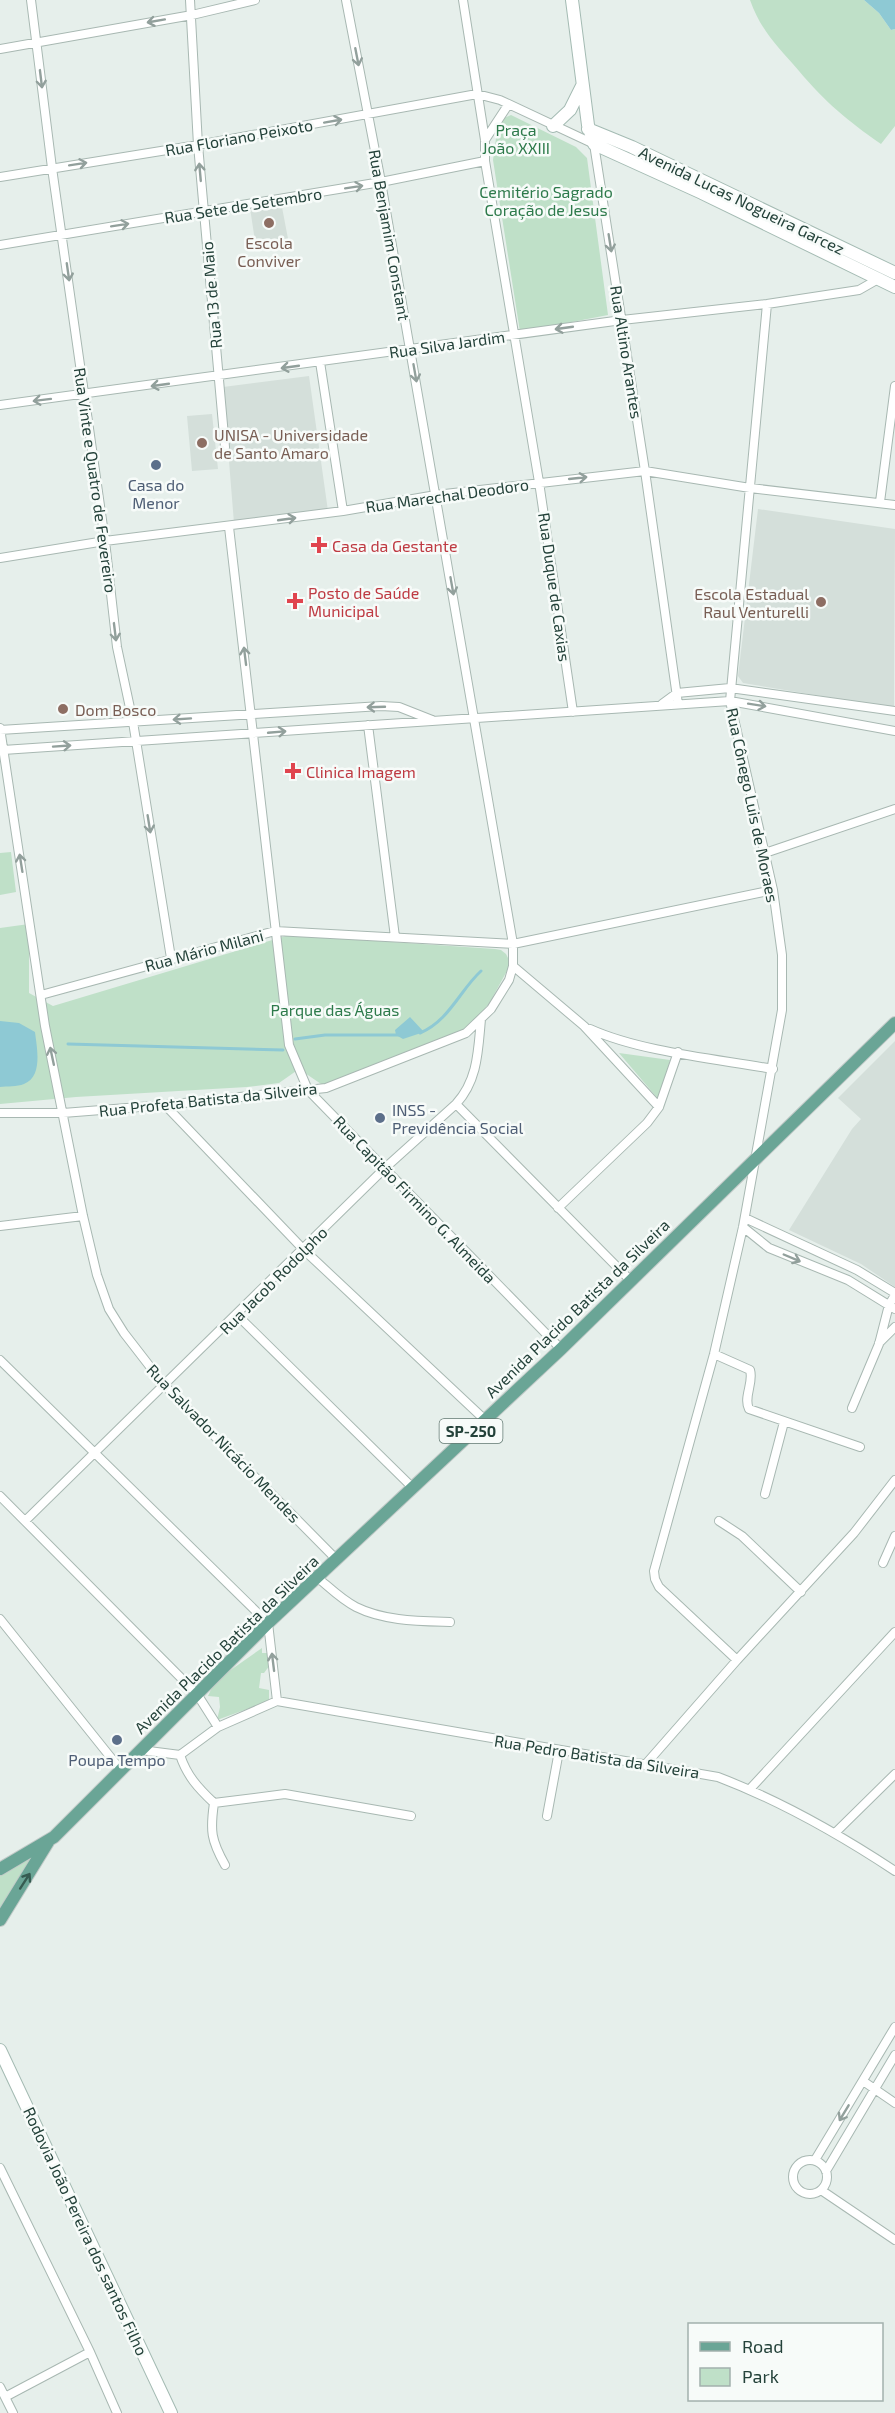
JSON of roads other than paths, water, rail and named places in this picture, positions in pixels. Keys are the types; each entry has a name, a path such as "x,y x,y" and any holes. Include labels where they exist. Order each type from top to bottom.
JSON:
{"main road":[{"name":"Avenida Placido Batista da Silveira","path":"0,1920 49,1841 120,1769 268,1623 561,1349 895,1023"},
{"name":"Avenida Placido Batista da Silveira","path":"2,1864 49,1841"}],"street":[{"name":"Rua Vinte e Quatro de Fevereiro","path":"31,0 52,168 105,541 117,647 133,722 171,958"},
{"name":"Rua 13 de Maio","path":"190,0 198,145 225,447"},
{"path":"0,49 192,15 255,0"},
{"name":"Rua Benjamim Constant","path":"346,0 411,350 513,944 513,966"},
{"name":"Rua Duque de Caxias","path":"463,0 485,140 485,161 539,482 573,712"},
{"name":"Rua Altino Arantes","path":"572,0 588,129 594,144 622,320 678,704"},
{"path":"553,126 570,110 582,85"},
{"path":"477,94 500,100 594,144"},
{"name":"Rua Floriano Peixoto","path":"0,177 198,145 477,94"},
{"path":"485,140 508,105"},
{"name":"Avenida Lucas Nogueira Garcez","path":"588,129 632,147 887,274 895,287"},
{"name":"Avenida Lucas Nogueira Garcez","path":"594,144 887,274"},
{"name":"Rua Sete de Setembro","path":"0,245 381,182 485,161"},
{"name":"Rua Silva Jardim","path":"0,405 218,377 513,334 767,304 859,290 887,274"},
{"name":"Rua Cônego Luis de Moraes","path":"737,1660 659,1587 654,1572 714,1354 744,1222 782,1010 782,955 772,890 730,701 767,304"},
{"path":"320,362 343,511"},
{"path":"880,502 895,386"},
{"name":"Rua Marechal Deodoro","path":"0,558 105,541 343,511 436,495 645,471 750,488 895,505"},
{"path":"229,527 275,931"},
{"path":"662,705 677,693 730,688 895,711"},
{"path":"820,715 823,700"},
{"path":"3,750 730,701 895,730"},
{"path":"0,729 381,706 407,709 432,721"},
{"path":"368,724 395,937"},
{"name":"Rua Salvador Nicácio Mendes","path":"0,729 45,1026 83,1216 97,1275 109,1309 124,1333 165,1386 337,1560"},
{"path":"765,853 895,809"},
{"name":"Rua Mário Milani","path":"41,995 275,931 513,944 772,890"},
{"name":"Rua Capitão Firmino G. Almeida","path":"275,931 290,1045 309,1090 561,1349"},
{"path":"513,966 584,1026 659,1107"},
{"name":"Rua Profeta Batista da Silveira","path":"0,1113 63,1113 326,1088 466,1033 491,1010 504,989 513,966"},
{"name":"Rua Jacob Rodolpho","path":"25,1521 386,1168 466,1093 474,1077 481,1019"},
{"path":"584,1026 612,1039 773,1068"},
{"path":"558,1208 647,1123 659,1107 678,1052"},
{"path":"456,1104 631,1281"},
{"path":"165,1105 303,1250 484,1419"},
{"path":"0,1226 83,1216"},
{"path":"744,1222 857,1270 895,1294 879,1344 852,1408"},
{"path":"744,1222 769,1248 848,1280 892,1307"},
{"path":"237,1315 412,1487"},
{"path":"879,1344 895,1327"},
{"path":"714,1354 750,1370 752,1375 746,1401 749,1409 860,1447"},
{"path":"0,1360 268,1623 277,1701 218,1727 180,1755 141,1750"},
{"path":"765,1494 784,1422"},
{"path":"645,1765 737,1660 854,1533 895,1480"},
{"path":"0,1496 197,1694 218,1727"},
{"path":"719,1521 742,1536 801,1592"},
{"path":"883,1563 895,1536"},
{"path":"318,1578 345,1600 369,1612 394,1618 450,1622"},
{"path":"0,1619 120,1769"},
{"path":"750,1789 895,1632"},
{"name":"Rua Pedro Batista da Silveira","path":"277,1701 709,1775 750,1789 836,1832 895,1871"},
{"path":"547,1816 559,1751"},
{"path":"180,1755 185,1771 195,1785 214,1803"},
{"path":"836,1832 895,1774"},
{"path":"214,1803 285,1794 411,1816"},
{"path":"214,1803 210,1830 214,1845 225,1865"},
{"path":"895,2027 815,2160 800,2163 794,2172 794,2182 806,2193 811,2194 821,2190 827,2182 826,2171 895,2055"},
{"name":"Rodovia João Pereira dos santos Filho","path":"0,2050 171,2413"},
{"path":"863,2081 895,2103"},
{"path":"815,2160 826,2171"},
{"path":"0,2168 90,2352 117,2413"},
{"path":"821,2190 895,2240"},
{"path":"5,2397 90,2352"},
{"path":"0,2387 13,2413"}],"water":[{"path":"864,0 895,0 895,29 891,30 879,13"},
{"path":"410,1017 424,1032 403,1039 396,1035 395,1030"},
{"path":"0,1021 19,1023 35,1032 36,1069 30,1080 24,1084 0,1087"}],"waterway":[{"path":"420,1033 430,1028 447,1013 481,971"},
{"path":"295,1039 325,1035 399,1035"},
{"path":"68,1044 283,1050"}],"place":[{"name":"Escola Conviver","path":"269,223"},
{"name":"UNISA - Universidade de Santo Amaro","path":"202,443"},
{"name":"Casa do Menor","path":"156,465"},
{"name":"Casa da Gestante","path":"319,545"},
{"name":"Posto de Saúde Municipal","path":"295,601"},
{"name":"Escola Estadual Raul Venturelli","path":"821,602"},
{"name":"Dom Bosco","path":"63,709"},
{"name":"Clinica Imagem","path":"293,771"},
{"name":"INSS - Previdência Social","path":"380,1118"},
{"name":"Poupa Tempo","path":"117,1740"}],"park label":[{"name":"Praça João XXIII","path":"516,138"},
{"name":"Cemitério Sagrado Coração de Jesus","path":"546,200"},
{"name":"Parque das Águas","path":"335,1009"}]}
